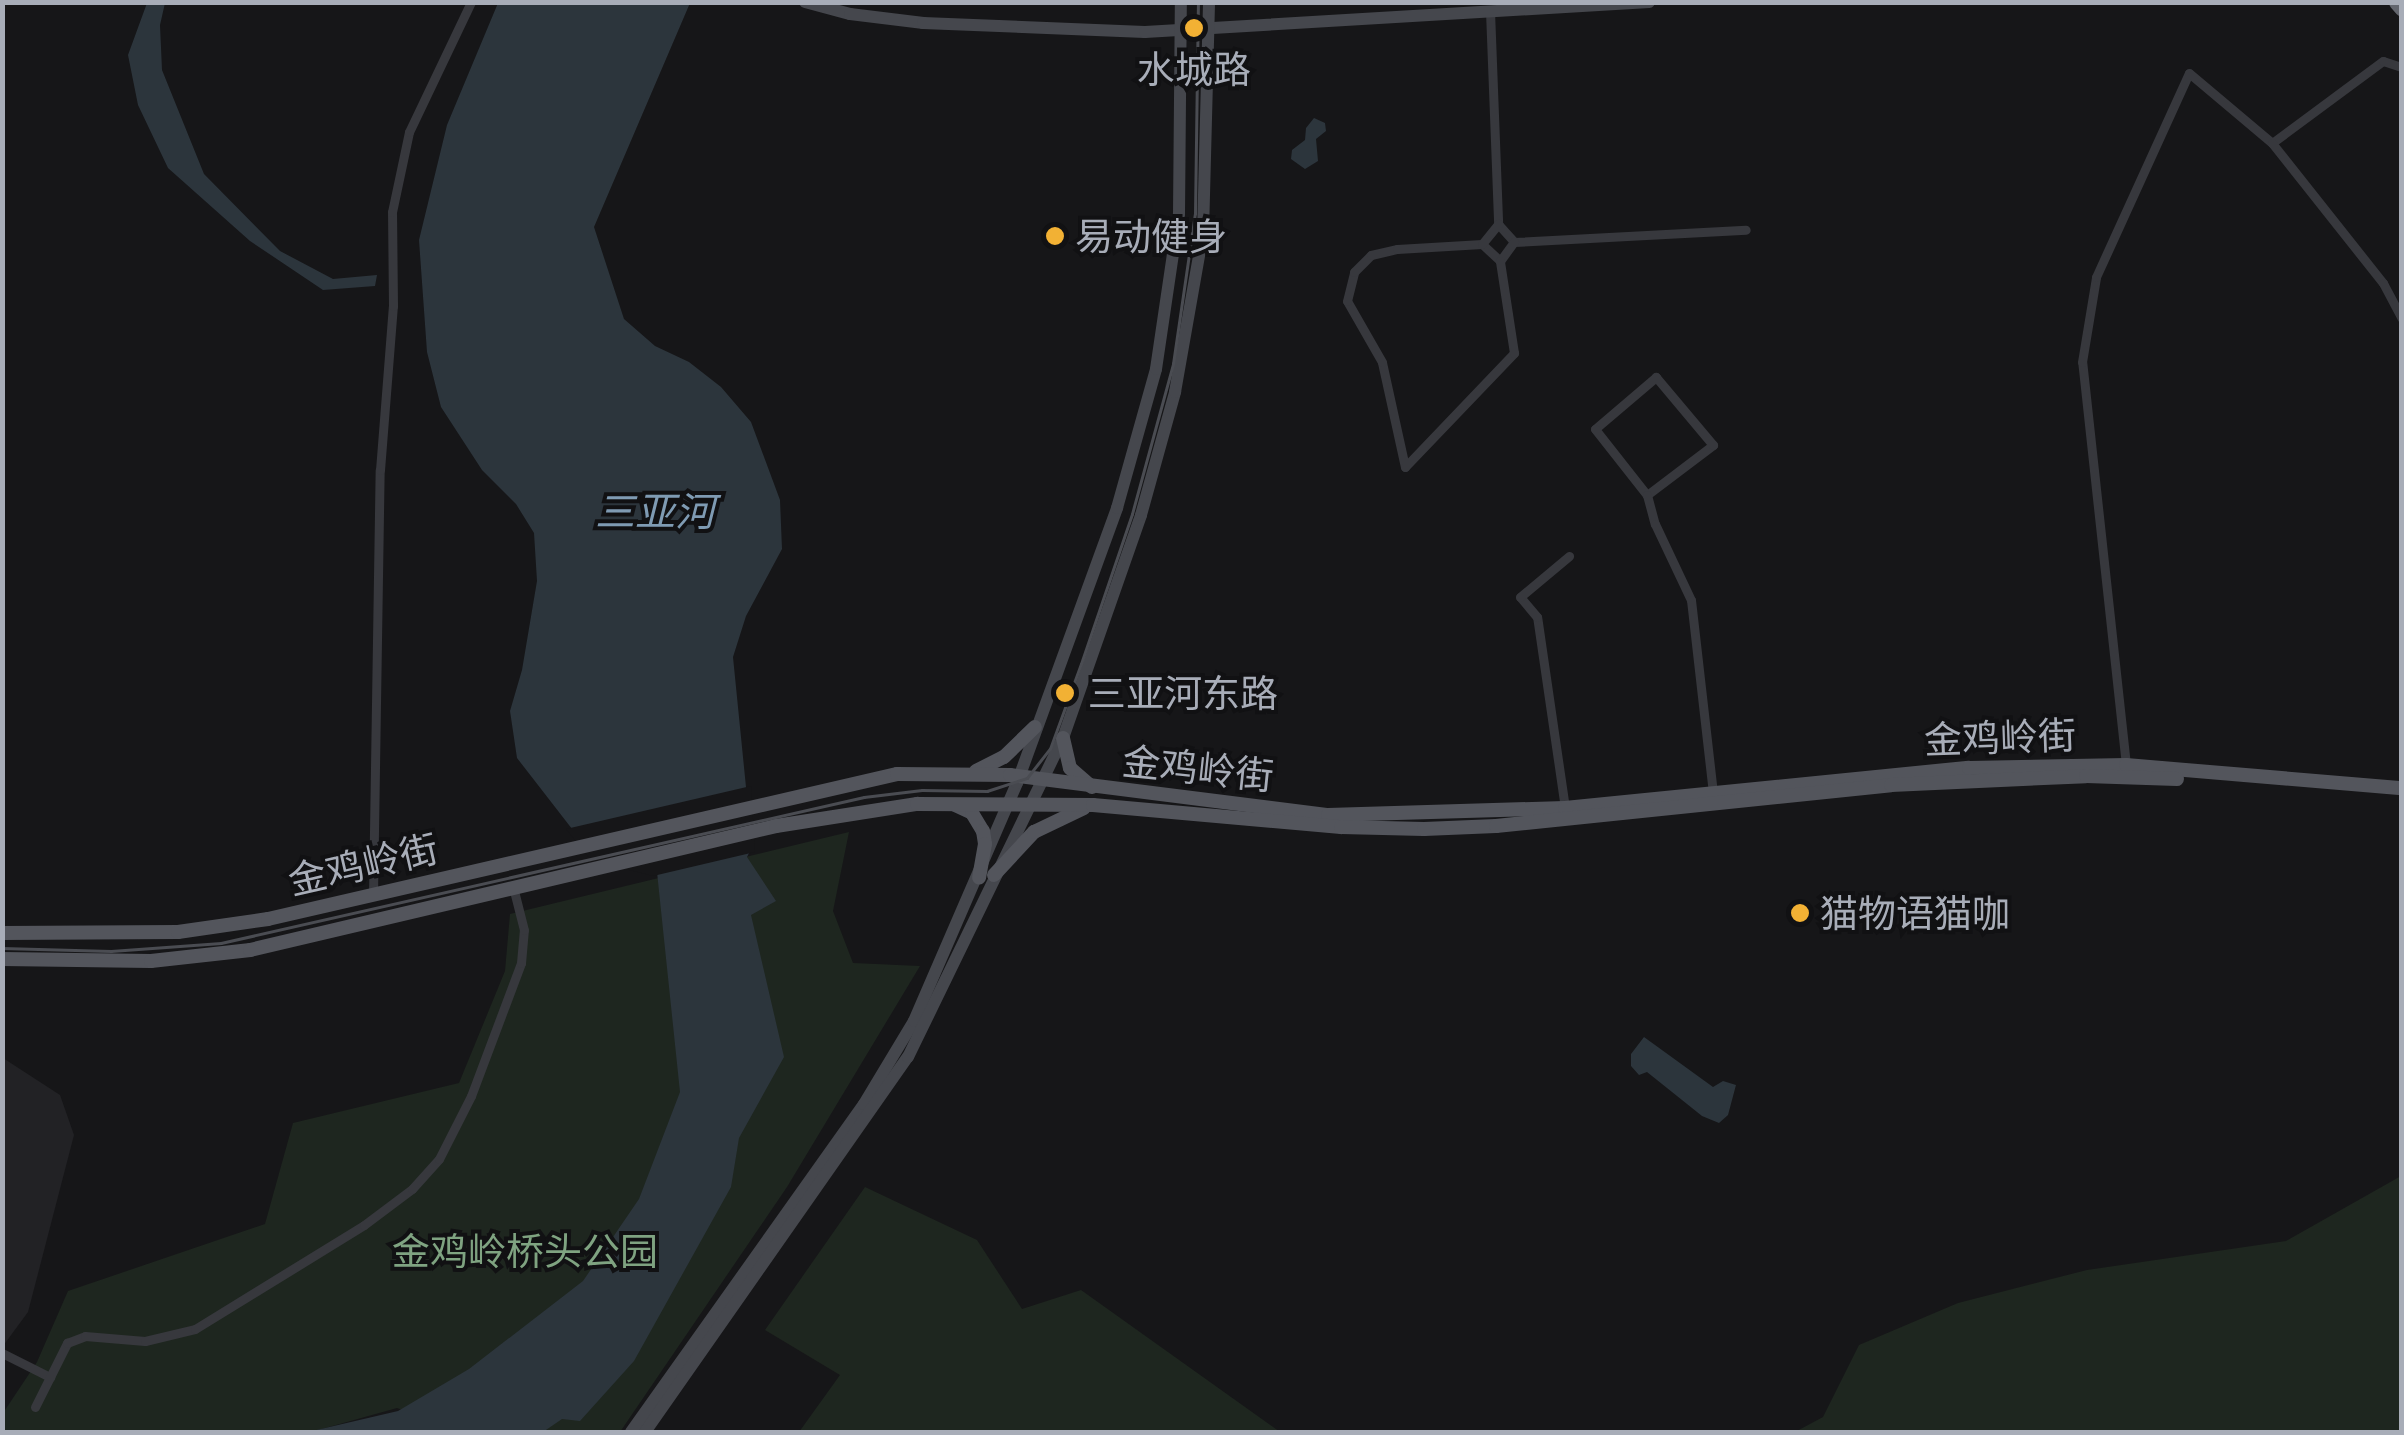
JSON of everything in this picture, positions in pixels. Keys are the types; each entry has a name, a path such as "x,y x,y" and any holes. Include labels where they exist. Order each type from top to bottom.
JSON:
{"highway":[{"path":"2396,2 2402,9"}],"main road":[{"path":"805,2 850,14 956,26 1181,31 1649,2"},
{"path":"645,1432 908,1057 987,876 1035,728 1118,508 1156,369 1178,235 1181,2"},
{"path":"630,1432 864,1104 914,1021 1063,738 1141,515 1175,392 1203,233 1209,2"},
{"path":"974,772 995,764 1035,728"},
{"path":"987,876 1034,832 1095,797 1070,768 1063,738"},
{"name":"金鸡岭街","path":"2,959 198,958 776,826 944,802 1095,797 1328,816 1565,808 1970,768 2126,765 2402,788"},
{"name":"金鸡岭街","path":"2,933 178,932 268,919 897,774 974,772 1019,776 1095,797 1341,827 1424,829 1496,826 1891,785 2086,776 2169,778 2402,798"},
{"path":"944,802 963,806 979,822 987,876"}],"street":[{"path":"373,894 380,470 392,306 392,212 408,132 471,2"},
{"path":"1490,11 1498,224 1514,242"},
{"path":"2272,144 2374,66 2383,61 2402,67"},
{"path":"2126,765 2082,362 2096,277 2189,73 2272,144 2383,283 2402,318"},
{"path":"1482,244 1498,224"},
{"path":"1514,242 1746,230"},
{"path":"1500,261 1514,242"},
{"path":"1482,244 1500,261 1514,353 1405,467 1382,362 1347,301 1354,272 1370,255 1397,249 1482,244"},
{"path":"1648,495 1713,445 1656,378 1596,429 1648,495 1655,524 1691,600 1713,792"},
{"path":"1565,808 1537,617 1520,597 1569,556"},
{"path":"35,1407 67,1343 85,1336 145,1341 195,1329 364,1225 412,1189 438,1159 471,1096 521,963 524,930 513,888"},
{"path":"2,1353 50,1377"}],"shaded area":[{"path":"3,1058 60,1095 74,1135 28,1312 3,1346"}],"green space":[{"name":"金鸡岭桥头公园","path":"849,832 833,911 853,963 920,966 787,1187 620,1432 465,1432 397,1408 311,1432 3,1432 3,1413 37,1362 68,1291 265,1224 293,1123 459,1083 505,971 510,914"},
{"path":"2401,1176 2401,1432 1795,1432 1823,1417 1859,1345 1958,1303 2087,1270 2286,1241"},
{"path":"865,1187 977,1240 1022,1309 1081,1290 1280,1432 799,1432 840,1375 765,1330"}],"water":[{"path":"147,3 165,3 160,25 162,70 204,174 280,251 333,279 377,275 375,286 323,290 250,241 168,168 138,105 128,55"},
{"name":"三亚河","path":"498,3 690,3 594,227 624,319 655,346 689,362 721,387 751,422 780,500 782,549 746,616 733,657 752,847 747,857 776,901 751,915 784,1057 739,1138 731,1187 634,1361 580,1421 562,1419 543,1432 308,1432 398,1411 469,1369 583,1281 639,1199 680,1092 657,872 593,856 517,758 510,711 522,670 537,581 534,533 516,504 482,470 441,407 427,352 419,240 447,125"},
{"path":"1314,118 1325,123 1326,131 1316,139 1318,161 1305,169 1291,159 1292,150 1305,140 1306,128"},
{"path":"1644,1037 1713,1087 1723,1081 1736,1085 1728,1115 1719,1123 1702,1116 1647,1072 1639,1075 1631,1066 1631,1054"}],"pier":[{"path":"751,786 755,852 653,876 591,860 566,829"}],"tram line":[{"path":"2,948 111,951 221,943 864,797 922,790 987,791 1027,778 1050,749 1081,664 1132,514 1173,364 1195,214 1198,2"}],"place":[{"name":"水城路","path":"1194,28"},
{"name":"易动健身","path":"1055,236"},
{"name":"三亚河东路","path":"1065,693"},
{"name":"猫物语猫咖","path":"1800,913"}]}
